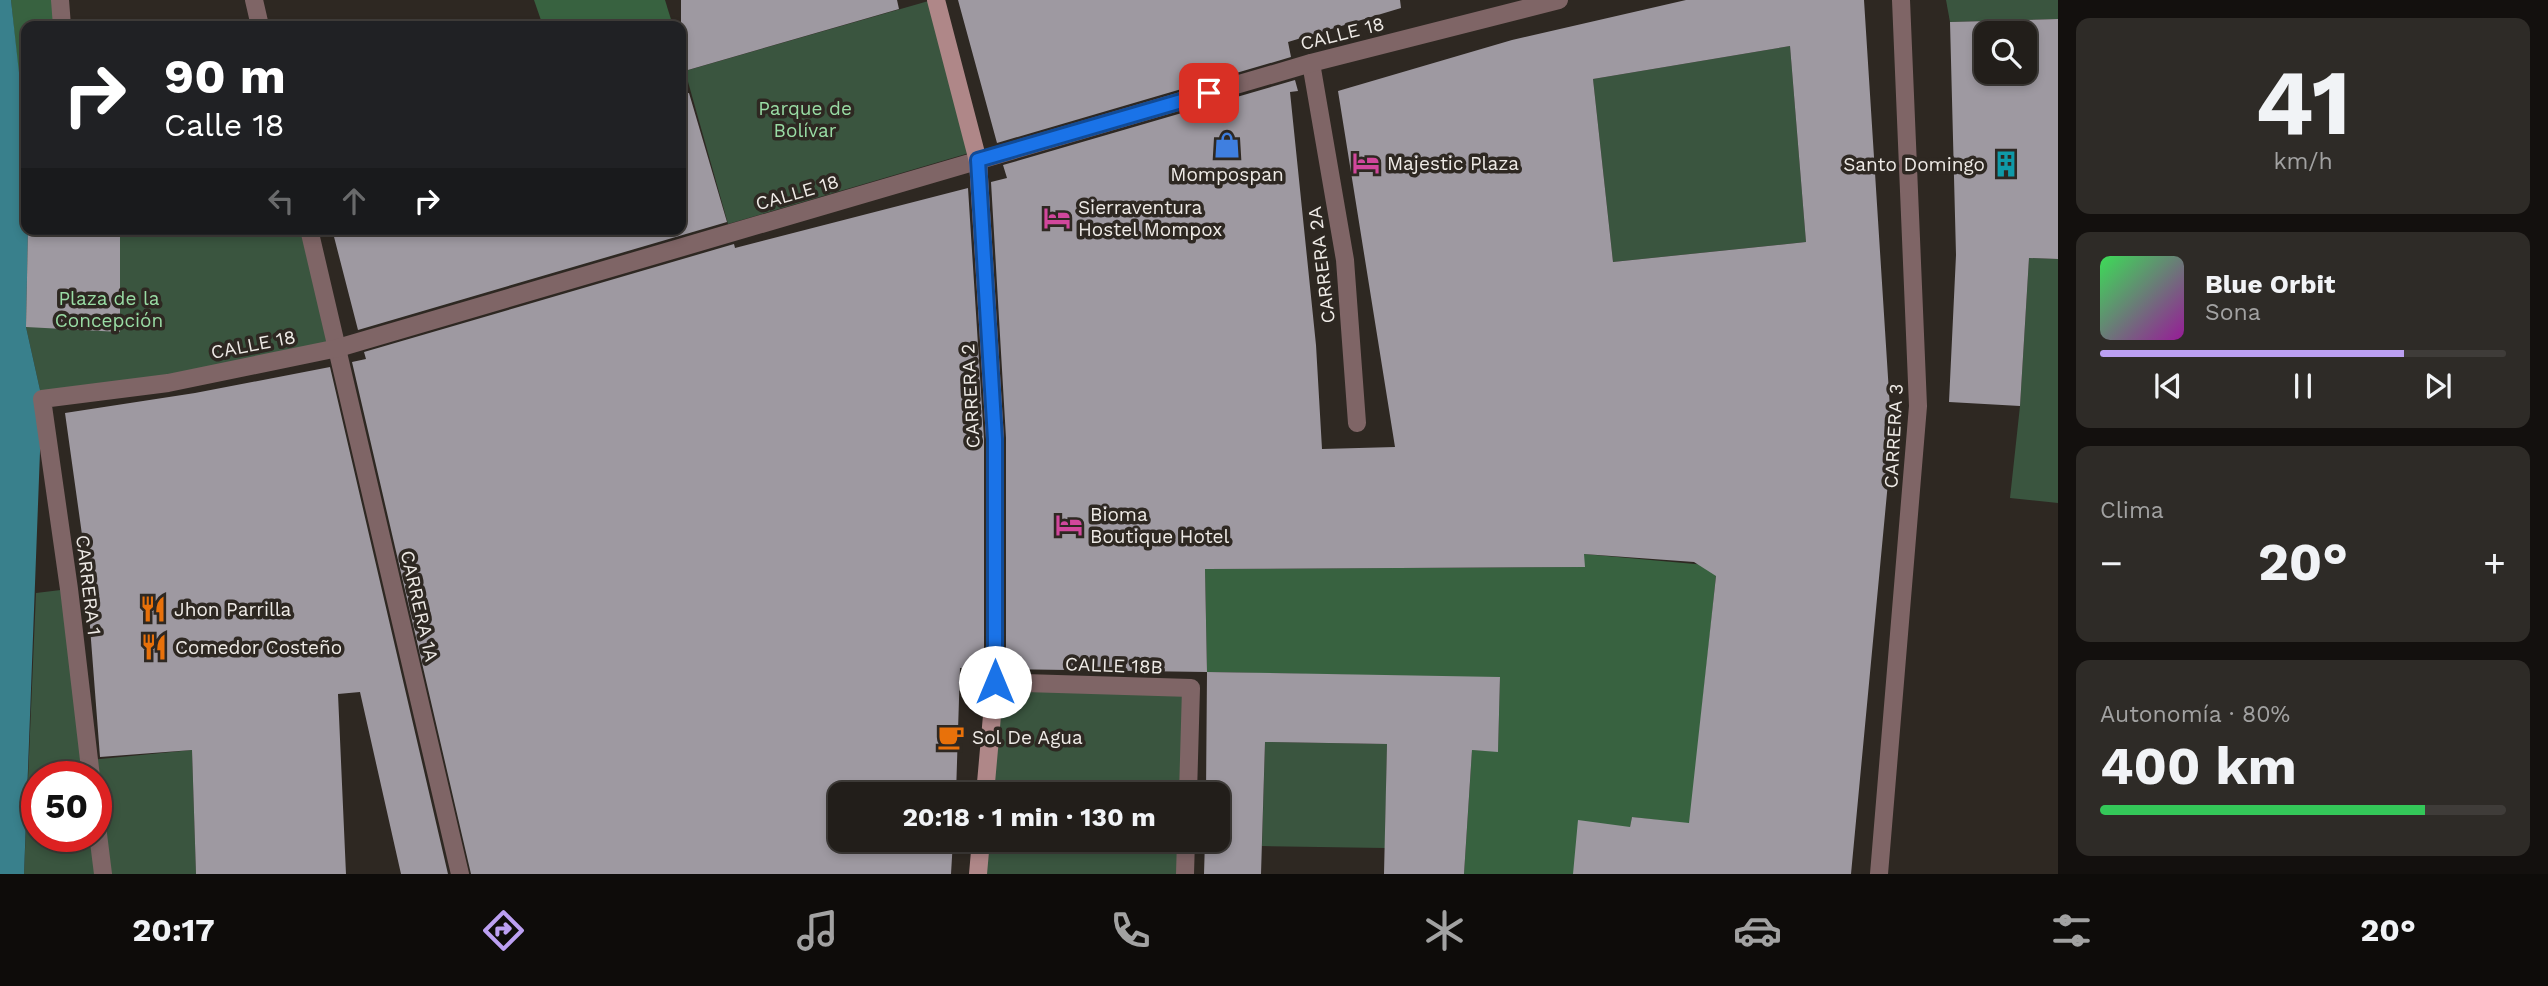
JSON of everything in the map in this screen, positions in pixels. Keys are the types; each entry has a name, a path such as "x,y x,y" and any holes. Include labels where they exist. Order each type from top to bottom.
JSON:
{"main road":[{"name":"CARRERA 2","path":"936,0 978,160 995,439 995,682 986,782"},
{"path":"978,874 980,852"}],"street":[{"path":"60,0 62,21"},
{"path":"254,0 259,21"},
{"name":"CALLE 18","path":"42,398 168,383 338,348 1311,62 1559,0"},
{"name":"CARRERA 3","path":"1879,874 1918,406 1901,0"},
{"name":"CARRERA 2A","path":"1311,62 1345,260 1357,423"},
{"path":"310,235 338,348"},
{"name":"CARRERA 1A","path":"338,348 460,874"},
{"name":"CARRERA 1","path":"42,398 69,589 89,761"},
{"name":"CALLE 18B","path":"995,682 1191,688 1188,782"},
{"path":"100,852 103,874"},
{"path":"1185,874 1186,852"}],"green space":[{"path":"11,0 60,0 62,21 21,21 21,98"},
{"path":"534,0 665,0 671,21 541,21"},
{"name":"Parque de Bolívar","path":"932,0 976,151 728,224 686,71"},
{"path":"1946,0 2058,0 2058,19 1950,22"},
{"path":"1790,46 1806,242 1613,262 1593,79"},
{"name":"Plaza de la Concepción","path":"28,235 310,235 338,348 42,399 26,327"},
{"path":"2029,258 2058,259 2058,503 2010,498 2020,406"},
{"path":"1584,554 1717,566 1690,824 1632,817 1630,827 1573,874 1464,874 1472,750 1498,751 1500,678 1207,672 1205,569 1584,567"},
{"path":"69,589 90,760 192,750 196,874 24,874 25,852 112,852 112,761 29,761 36,593"},
{"path":"995,682 1191,688 1188,782 986,782"},
{"path":"1265,742 1387,744 1385,848 1262,846"},
{"path":"980,852 1186,852 1185,874 978,874"}],"water":[{"path":"0,0 11,0 21,91 21,235 28,235 26,327 42,399 28,761 21,761 21,852 25,852 24,874 0,874"}],"building":[{"path":"681,0 897,0 899,9 686,71 686,21 681,21"},
{"path":"958,0 1400,0 1401,8 1288,42 1291,57 997,143"},
{"path":"1686,0 1864,0 1892,440 1851,874 1573,874 1578,820 1630,827 1632,817 1689,823 1716,576 1694,562 1584,554 1585,567 1205,569 1207,672 1006,669 1006,438 991,182 1007,178 1003,165 1295,80 1298,91 1290,92 1316,345 1322,449 1395,447 1338,91 1512,40","holes":["1790,46 1806,242 1613,262 1593,79"]},
{"name":"Santo Domingo","path":"2058,19 2058,259 2029,258 2020,406 1949,402 1956,255 1950,22 1974,21 1974,84 2037,84 2037,21 1986,21"},
{"path":"686,93 689,93 727,222 686,234"},
{"path":"968,188 984,439 984,668 960,668 956,782 828,782 828,852 952,852 951,874 471,874 352,362 366,359 364,352 734,244 735,248"},
{"path":"28,235 120,235 120,332 26,327"},
{"path":"334,235 683,235 358,330"},
{"path":"330,367 448,874 401,874 360,692 338,694 346,874 196,874 192,750 100,757 84,549 65,413 195,393"},
{"path":"1207,672 1500,677 1498,752 1472,750 1464,874 1384,874 1387,744 1265,742 1261,874 1204,874 1205,852 1230,852 1230,782 1206,782"}],"place":[{"name":"Mompospan","path":"1227,145"},
{"name":"Majestic Plaza","path":"1366,163"},
{"name":"Santo Domingo","path":"2006,164"},
{"name":"Sierraventura Hostel Mompox","path":"1057,218"},
{"name":"Bioma Boutique Hotel","path":"1069,525"},
{"name":"Jhon Parrilla","path":"153,609"},
{"name":"Comedor Costeño","path":"154,647"},
{"name":"Sol De Agua","path":"951,737"}],"route":[{"path":"995,682 995,439 978,160 1209,93"}]}
